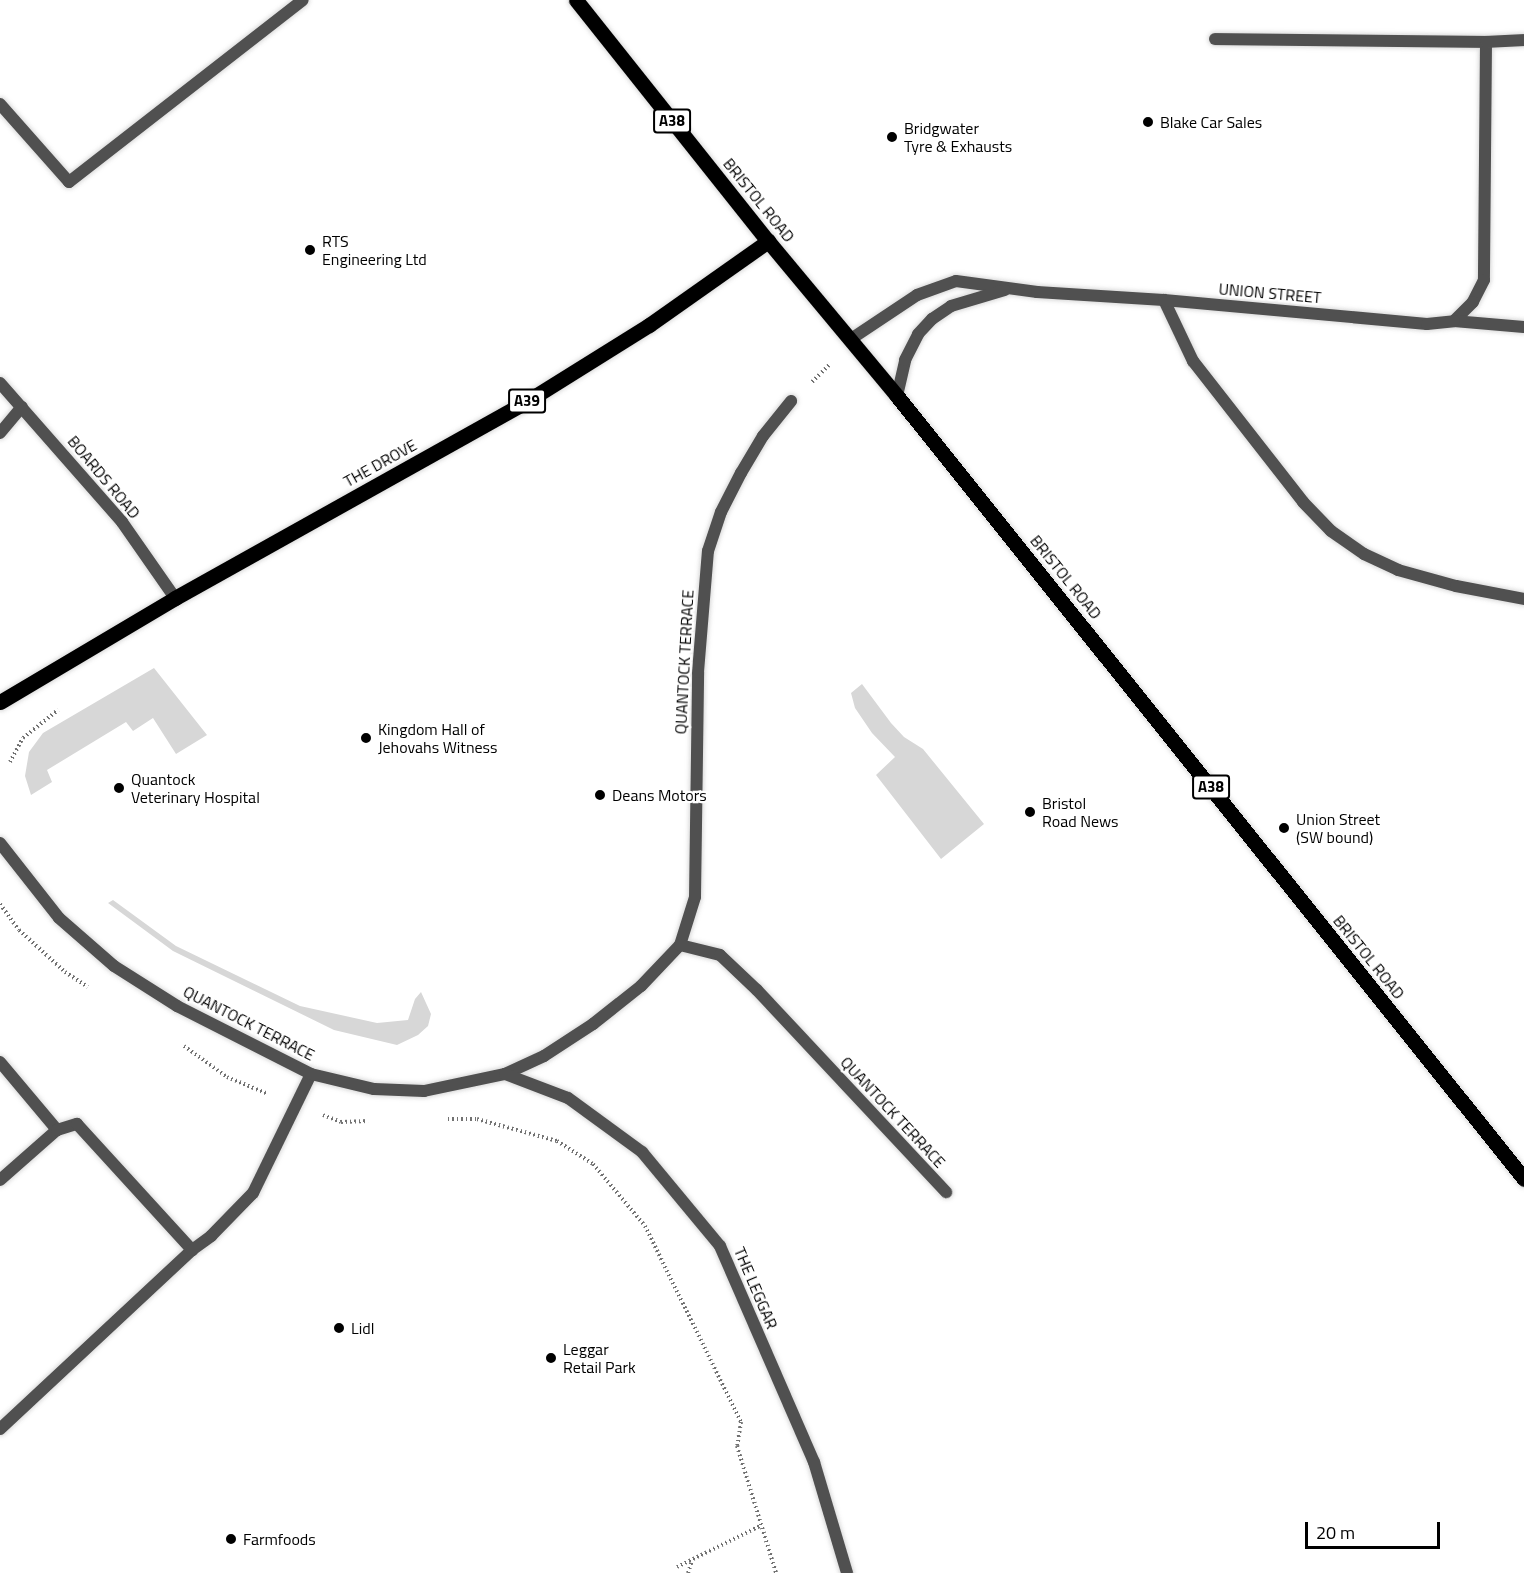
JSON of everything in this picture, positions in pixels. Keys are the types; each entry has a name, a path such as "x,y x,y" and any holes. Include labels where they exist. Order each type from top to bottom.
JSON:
{"main road":[{"name":"BRISTOL ROAD","path":"576,0 768,241 853,340 1524,1179"},
{"name":"THE DROVE","path":"0,702 175,598 521,405 649,325 768,241"}],"street":[{"path":"0,104 69,182 303,0"},
{"path":"1215,39 1486,42 1524,40"},
{"path":"1454,321 1473,302 1484,280 1486,42"},
{"name":"UNION STREET","path":"853,340 917,295 956,281 1037,292 1164,300 1427,324 1454,321 1524,327"},
{"name":"UNION STREET","path":"897,396 905,360 918,333 932,319 951,306 1012,288"},
{"path":"1164,300 1193,361 1303,502 1331,531 1364,554 1398,570 1456,586 1524,599"},
{"name":"BOARDS ROAD","path":"0,383 122,522 175,598"},
{"name":"QUANTOCK TERRACE","path":"0,843 58,918 114,966 177,1006 311,1074 374,1089 424,1091 505,1074 544,1056 593,1024 641,986 680,945 694,897 698,672 708,551 721,512 741,473 763,436 791,401"},
{"path":"0,433 22,407"},
{"name":"QUANTOCK TERRACE","path":"680,945 720,954 757,990 946,1192"},
{"path":"0,1062 57,1130"},
{"path":"0,1429 192,1250 211,1236 253,1193 311,1074"},
{"name":"THE LEGGAR","path":"505,1074 568,1098 642,1152 720,1246 814,1462 847,1573"},
{"path":"0,1180 57,1130 77,1124 192,1250"}],"path":[{"path":"791,401 853,340"},
{"path":"10,762 23,738 58,710"},
{"path":"443,1119 477,1119 557,1141 592,1164 645,1226 741,1422 737,1446 776,1573"},
{"path":"340,1122 375,1121"},
{"path":"677,1567 760,1526"},
{"path":"688,1573 692,1560"}],"shaded area":[{"path":"154,668 207,735 176,754 153,718 133,731 126,722 47,770 52,782 31,795 25,776 29,752 43,733"},
{"path":"862,684 891,723 904,737 923,749 984,824 941,859 876,775 895,757 872,733 855,708 851,693"},
{"path":"113,900 176,946 300,1006 377,1023 408,1020 415,999 421,992 431,1014 428,1026 418,1035 397,1045 334,1030 173,951 108,903"}],"place":[{"name":"Blake Car Sales","path":"1148,122"},
{"name":"Bridgwater Tyre & Exhausts","path":"892,137"},
{"name":"RTS Engineering Ltd","path":"310,250"},
{"name":"Kingdom Hall of Jehovahs Witness","path":"366,738"},
{"name":"Quantock Veterinary Hospital","path":"119,788"},
{"name":"Deans Motors","path":"600,795"},
{"name":"Bristol Road News","path":"1030,812"},
{"name":"Union Street (SW bound)","path":"1284,828"},
{"name":"Lidl","path":"339,1328"},
{"name":"Leggar Retail Park","path":"551,1358"},
{"name":"Farmfoods","path":"231,1539"}]}
